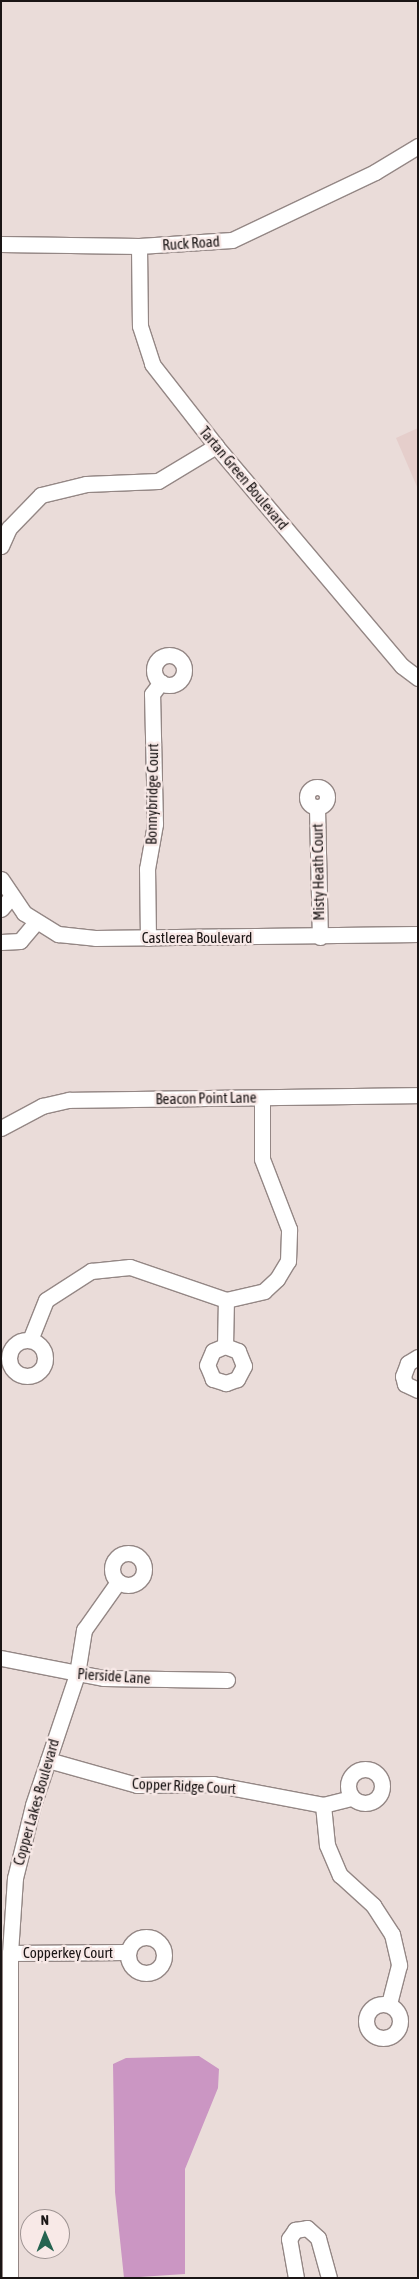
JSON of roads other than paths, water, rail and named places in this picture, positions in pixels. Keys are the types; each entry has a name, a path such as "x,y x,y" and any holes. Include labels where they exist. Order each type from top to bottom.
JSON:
{"street":[{"name":"Ruck Road","path":"1,244 138,246 232,240 375,172 418,146"},
{"name":"Tartan Green Boulevard","path":"138,246 143,342 152,364 216,446 402,666 418,678"},
{"path":"1,546 9,528 41,495 86,484 158,481 216,446"},
{"name":"Bonnybridge Court","path":"148,938 147,870 154,824 152,694 161,682"},
{"name":"Misty Heath Court","path":"317,808 320,937"},
{"name":"Castlerea Boulevard","path":"1,879 6,903 58,934 148,938 320,937 418,934"},
{"path":"1,942 20,941 36,922"},
{"name":"Beacon Point Lane","path":"1,1128 42,1106 69,1100 418,1095"},
{"path":"30,1340 46,1300 91,1271 130,1267 226,1300 264,1290 288,1261 289,1229 262,1159 262,1098"},
{"path":"225,1346 226,1300"},
{"path":"418,1357 408,1363 403,1376 405,1384 418,1390"},
{"name":"Copper Lakes Boulevard","path":"10,2278 10,1953 15,1878 48,1760 77,1674 84,1630 118,1582"},
{"name":"Pierside Lane","path":"1,1658 77,1674 227,1680"},
{"name":"Copper Ridge Court","path":"48,1760 137,1785 213,1784 323,1805 352,1798"},
{"path":"323,1805 327,1845 340,1875 383,1919 397,1950 398,1980 389,2004"},
{"name":"Copperkey Court","path":"10,1953 126,1952"},
{"path":"296,2278 289,2239 295,2230 307,2228 318,2238 329,2278"}]}
